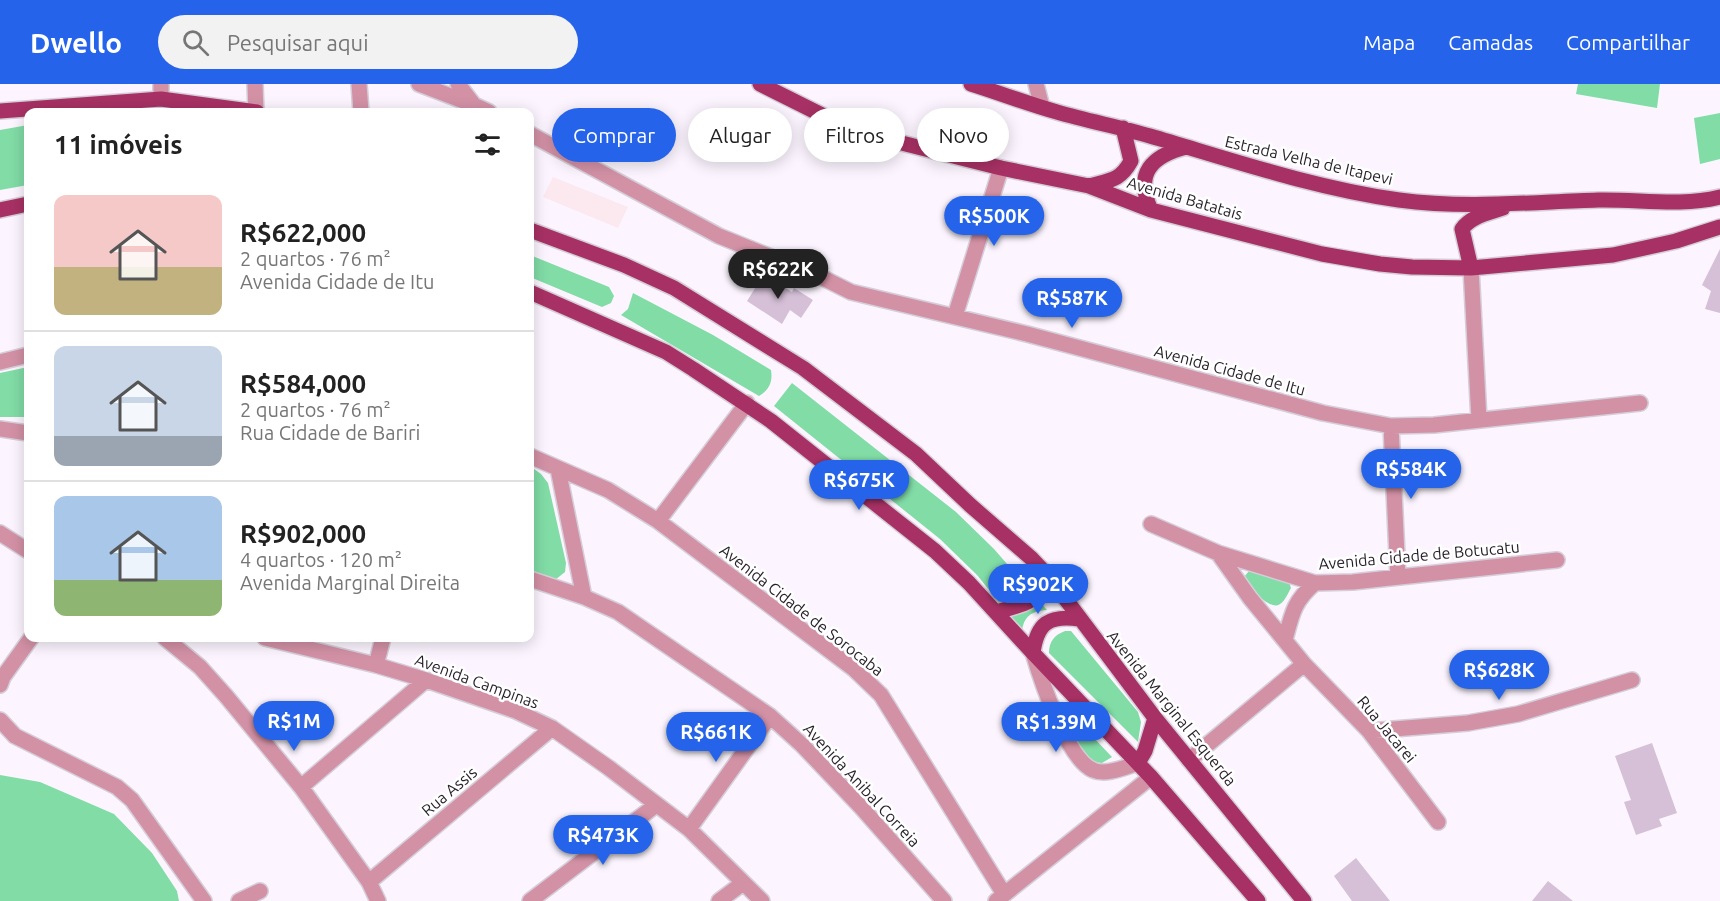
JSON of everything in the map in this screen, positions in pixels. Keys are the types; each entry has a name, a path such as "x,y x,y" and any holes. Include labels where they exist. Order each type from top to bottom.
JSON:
{"main road":[{"name":"Avenida Batatais","path":"760,84 854,131 1001,168 1089,186 1151,210 1322,254 1380,264 1471,268 1613,255 1665,244 1720,227"},
{"name":"Estrada Velha de Itapevi","path":"971,84 1042,107 1249,166 1378,196 1435,203 1514,205 1633,200 1672,204 1720,197"},
{"path":"24,108 161,91 233,108"},
{"path":"0,111 24,108"},
{"path":"1089,186 1116,179 1124,173 1131,161 1123,129"},
{"path":"1151,210 1145,193 1145,177 1148,170 1156,159 1186,147"},
{"path":"0,210 24,205"},
{"path":"1471,268 1463,239 1462,229 1466,223 1514,205"},
{"name":"Avenida Marginal Esquerda","path":"534,231 624,265 674,288 802,368 916,454 1049,577 1155,718 1304,901"},
{"path":"534,294 666,352 747,403 935,551 969,583 1151,777 1258,901"},
{"path":"996,612 1032,600 1040,594 1049,577"},
{"path":"1033,653 1035,638 1046,623 1062,617 1079,619"},
{"path":"1138,763 1145,751 1155,718"}],"street":[{"path":"251,108 255,84"},
{"path":"359,84 361,108"},
{"path":"419,84 480,108"},
{"path":"458,84 474,105"},
{"path":"1036,84 1042,107"},
{"name":"Avenida Cidade de Itu","path":"534,136 719,236 823,278 851,292 955,316 1323,413 1391,426 1434,425 1640,403"},
{"path":"955,316 1001,168"},
{"path":"1471,268 1479,420"},
{"path":"0,362 24,356"},
{"path":"658,521 747,403"},
{"path":"1391,426 1398,577"},
{"path":"0,429 24,432"},
{"name":"Avenida Cidade de Sorocaba","path":"534,458 608,490 658,521 854,669 882,695 1000,898"},
{"path":"558,469 584,597"},
{"name":"Avenida Cidade de Botucatu","path":"1151,524 1218,553 1315,583 1353,582 1557,560"},
{"path":"0,533 24,548"},
{"name":"Rua Jacarei","path":"1218,553 1250,598 1304,664 1369,731 1438,822"},
{"name":"Avenida Anibal Correia","path":"534,580 584,597 618,612 770,716 802,745 854,799 944,901"},
{"path":"1285,640 1292,610 1301,596 1315,583"},
{"path":"0,685 3,677 28,642"},
{"path":"170,642 206,674 301,786 369,882 378,901"},
{"name":"Avenida Campinas","path":"281,642 426,680 516,711 552,728 689,829 762,901"},
{"path":"376,665 382,642"},
{"path":"1033,653 1042,685 1061,726 1086,766 1101,772 1138,763"},
{"path":"1189,760 1304,664"},
{"path":"301,786 426,680"},
{"path":"1369,731 1467,723 1518,714 1632,680"},
{"path":"689,829 770,716"},
{"path":"0,720 15,736 117,787 132,800 204,901"},
{"name":"Rua Assis","path":"369,882 552,728"},
{"path":"1000,898 1151,777"},
{"path":"530,901 656,805"},
{"path":"719,901 743,883"},
{"path":"240,901 260,891"}],"shaded area":[{"path":"553,177 628,207 618,228 543,197"}],"green space":[{"path":"1578,84 1660,84 1657,108 1576,94"},
{"path":"1720,113 1720,159 1700,164 1694,118"},
{"path":"24,126 24,186 0,190 0,130"},
{"path":"534,257 609,287 614,296 611,303 602,307 534,279"},
{"path":"633,293 713,335 771,370 771,382 768,388 759,396 621,315 628,309"},
{"path":"24,368 24,417 0,417 0,373"},
{"path":"792,383 956,512 994,549 1047,610 1030,615 1022,631 977,575 940,539 774,406"},
{"path":"534,469 548,483 566,563 565,572 555,580 534,572"},
{"path":"1249,571 1289,582 1291,588 1283,601 1276,605 1271,604 1259,596 1244,577"},
{"path":"1065,631 1071,631 1138,712 1141,722 1138,742 1049,653 1053,639"},
{"path":"1054,696 1112,757 1102,763 1090,762 1071,734"},
{"path":"0,775 40,782 114,814 152,853 177,891 179,901 0,901"}],"building":[{"path":"1720,249 1720,313 1705,309 1711,291 1702,285"},
{"path":"764,274 792,292 794,288 813,300 801,318 790,310 782,324 747,301"},
{"path":"1652,743 1677,813 1659,819 1662,826 1636,835 1624,802 1631,800 1615,756"},
{"path":"1356,858 1390,901 1352,901 1334,876"},
{"path":"1548,881 1573,901 1532,901"}]}
